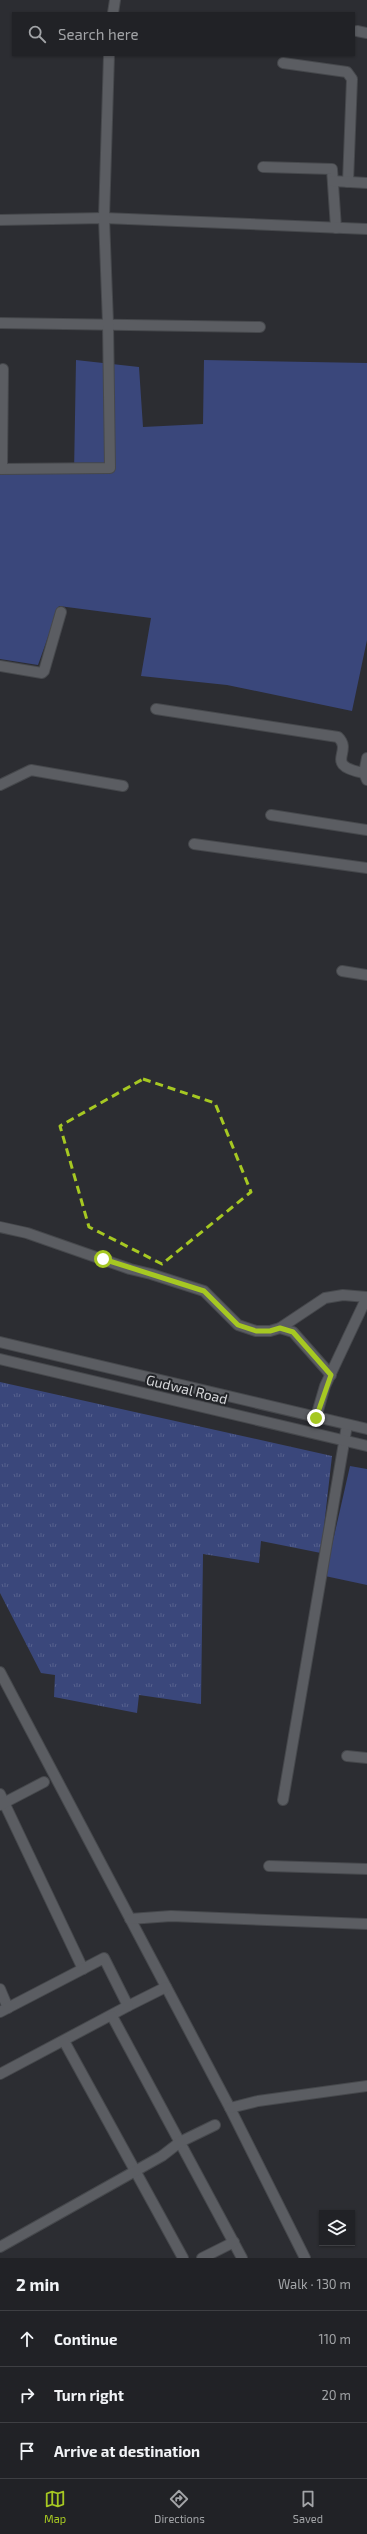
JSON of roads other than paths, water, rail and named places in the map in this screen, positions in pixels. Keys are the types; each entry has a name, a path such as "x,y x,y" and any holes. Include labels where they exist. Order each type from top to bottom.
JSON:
{"street":[{"path":"113,12 115,0"},
{"path":"3,369 1,469 110,468 108,323 104,218 109,56"},
{"path":"283,63 347,72 352,79 348,182"},
{"path":"264,167 332,169 336,228"},
{"path":"333,181 367,184"},
{"path":"0,220 104,218 367,229"},
{"path":"0,323 108,323 260,327"},
{"path":"0,666 42,673 44,671 61,612"},
{"path":"156,709 338,737 342,745 340,762 342,766 365,776 367,758"},
{"path":"0,785 31,770 123,786"},
{"path":"271,815 367,830"},
{"path":"194,844 367,868"},
{"path":"342,970 367,975"},
{"path":"0,1227 27,1233 130,1269 204,1291 238,1325 256,1331 270,1331 280,1328 325,1298 343,1295 367,1297 331,1375 316,1418"},
{"path":"280,1328 293,1332 331,1375"},
{"name":"Gudwal Road","path":"0,1342 367,1429"},
{"name":"Gudwal Road","path":"0,1359 367,1446"},
{"path":"283,1800 347,1425"},
{"path":"0,1672 230,2108 305,2258"},
{"path":"347,1756 367,1758"},
{"path":"44,1782 2,1801 83,1969"},
{"path":"270,1866 367,1869"},
{"path":"130,1920 171,1916 367,1924"},
{"path":"0,1989 4,2010 104,1958 128,2006"},
{"path":"0,2074 166,1987"},
{"path":"112,2016 242,2258"},
{"path":"64,2041 183,2258"},
{"path":"230,2108 258,2101 367,2086"},
{"path":"0,2246 134,2170 162,2156 180,2142 215,2125"},
{"path":"202,2258 234,2242"}]}
